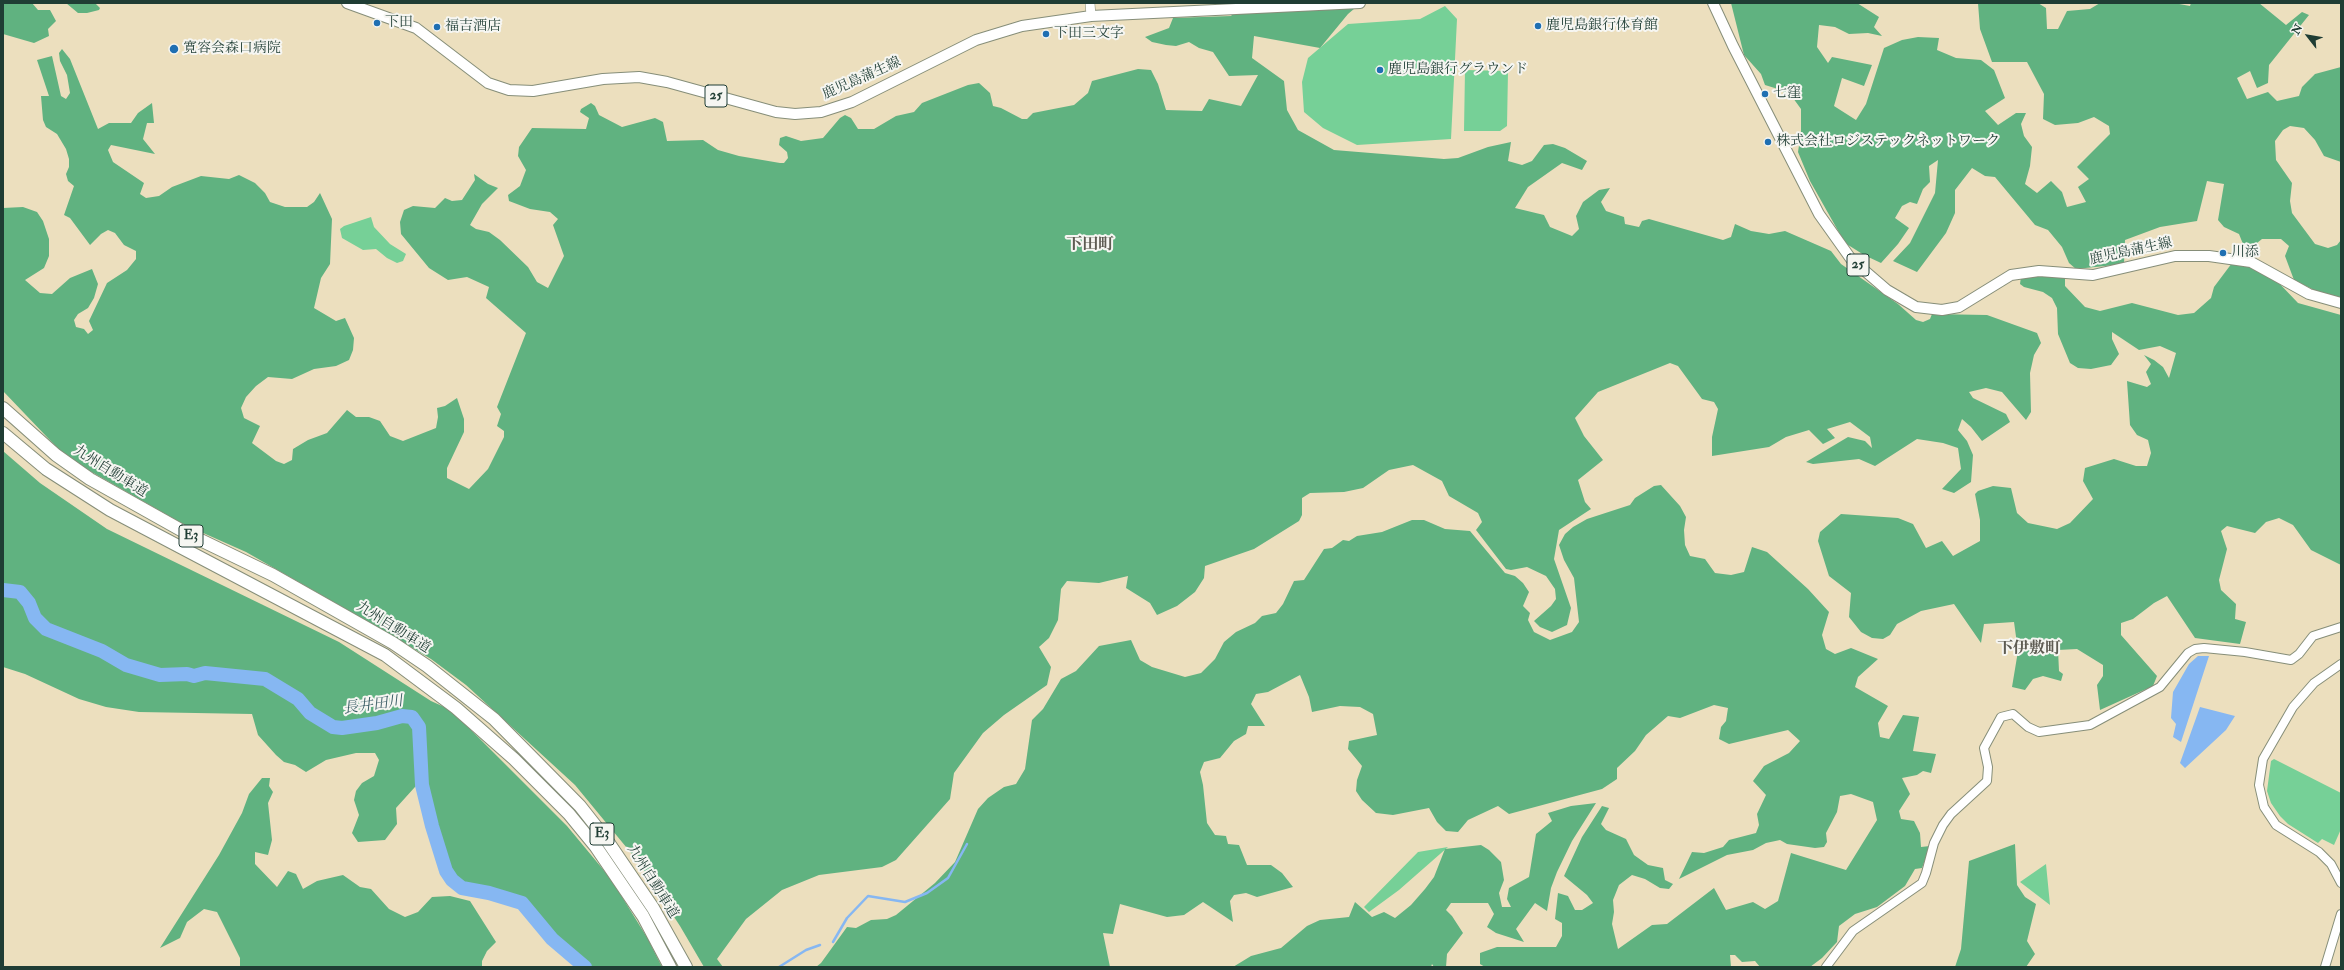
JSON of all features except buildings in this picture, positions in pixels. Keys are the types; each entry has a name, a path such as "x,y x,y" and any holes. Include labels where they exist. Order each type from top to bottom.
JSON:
{"highway":[{"name":"九州自動車道","path":"3,408 56,455 90,479 181,530 273,575 393,643 427,666 494,719 580,806 606,839 653,908 686,967"},
{"name":"九州自動車道","path":"3,433 46,469 110,510 385,655 456,708 514,759 569,814 596,847 643,916 670,967"}],"main road":[{"name":"鹿児島蒲生線","path":"347,3 416,28 438,43 488,83 508,90 533,91 603,79 639,78 667,82 764,110 795,114 821,112 852,102 959,48 990,35 1022,26 1091,16 1360,3"},
{"path":"1090,3 1091,16"},
{"name":"鹿児島蒲生線","path":"1713,3 1733,46 1819,214 1851,259 1888,290 1916,307 1942,310 1959,307 2011,275 2038,271 2093,275 2175,256 2210,256 2251,262 2309,294 2341,303"}],"street":[{"path":"1826,967 1853,931 1922,883 1934,844 1943,825 1951,814 1987,781 1988,767 1984,748 2001,717 2010,713 2028,727 2039,732 2090,725 2160,687 2188,653 2195,649 2204,648 2245,652 2291,660 2299,654 2313,636 2341,627"},
{"path":"2341,664 2314,684 2293,707 2263,759 2258,785 2264,808 2276,825 2319,852 2331,864 2341,883"},
{"path":"2326,967 2341,914"}],"green space":[{"path":"3,3 32,3 38,10 50,10 56,21 48,29 49,36 34,43 3,34"},
{"path":"66,3 95,3 100,8 99,10 87,13 78,13"},
{"path":"1243,3 1361,3 1348,14 1320,48 1254,36 1252,58 1284,81 1287,110 1298,130 1334,150 1444,159 1458,158 1488,147 1511,142 1508,161 1522,165 1532,161 1544,145 1553,144 1565,148 1587,161 1582,170 1562,163 1528,187 1515,208 1544,215 1550,227 1572,236 1579,229 1576,216 1583,202 1599,190 1610,188 1601,202 1606,211 1624,217 1625,224 1639,227 1642,221 1649,219 1723,240 1731,237 1735,224 1751,231 1769,234 1785,231 1831,251 1841,264 1898,304 1916,320 1923,322 1930,319 1932,314 1987,315 2037,333 2041,343 2034,355 2030,373 2031,412 2026,420 2002,392 1986,388 1969,392 1973,398 2006,414 2010,422 1982,441 1971,427 1962,419 1958,430 1967,441 1973,455 1971,482 1954,493 1942,489 1961,469 1958,448 1943,443 1917,439 1875,466 1859,459 1813,464 1806,462 1848,437 1865,441 1872,448 1870,437 1850,422 1827,429 1835,438 1823,444 1809,430 1786,437 1769,447 1712,456 1712,437 1718,409 1714,402 1702,399 1678,366 1670,363 1598,392 1575,418 1584,436 1603,460 1578,480 1585,502 1591,509 1559,530 1554,559 1571,608 1567,625 1552,632 1540,627 1534,621 1551,606 1556,599 1555,589 1546,576 1527,567 1511,570 1506,569 1476,530 1482,522 1478,513 1449,496 1442,481 1413,465 1389,470 1363,488 1344,492 1310,493 1302,498 1302,515 1299,521 1254,549 1205,566 1204,578 1195,592 1177,606 1157,615 1150,603 1126,588 1128,576 1099,583 1067,581 1061,589 1058,620 1049,638 1039,647 1051,667 1047,685 1004,715 983,733 954,773 950,799 896,860 882,867 819,875 782,890 746,919 717,959 723,967 704,967 680,926 636,859 575,785 466,685 431,659 246,552 183,524 67,458 3,391 3,208 23,207 37,212 43,221 49,239 49,256 44,268 25,280 40,293 52,294 70,278 92,269 98,284 94,298 88,308 78,314 74,320 76,327 84,329 88,334 93,330 89,321 107,283 127,270 136,259 136,251 124,245 115,233 108,230 101,234 90,245 70,218 64,215 74,186 68,181 66,174 69,167 69,159 66,149 57,134 46,127 43,120 41,96 49,96 37,60 52,56 61,96 66,99 70,93 67,75 60,61 59,53 62,49 70,59 98,129 109,123 131,123 138,113 152,103 154,123 147,123 143,139 155,154 111,145 108,150 113,162 144,183 140,194 146,198 159,196 172,187 201,176 229,179 239,175 255,183 265,193 270,202 285,207 307,207 314,202 320,193 332,219 330,264 321,278 314,308 336,321 345,318 354,338 353,350 349,360 336,366 314,369 292,379 268,377 256,386 246,397 241,408 244,418 260,426 252,443 276,461 284,464 292,460 293,449 308,440 327,433 347,410 356,417 369,417 380,421 390,436 403,441 436,428 438,417 437,408 445,406 457,398 464,419 464,432 447,468 447,478 469,489 488,469 504,437 504,431 497,426 501,414 497,407 526,333 486,298 489,287 467,277 448,280 429,268 401,234 400,222 404,210 413,206 435,208 445,198 452,201 462,200 475,180 474,174 488,184 498,188 482,204 470,225 476,229 489,232 500,240 528,267 537,282 548,288 564,256 553,225 558,219 550,212 530,209 509,201 508,195 520,186 526,170 518,156 519,147 532,128 586,129 589,118 580,112 581,109 591,103 595,106 599,115 622,127 655,118 663,122 667,141 703,140 718,150 739,156 784,163 788,158 787,152 779,145 780,138 786,136 801,141 823,138 840,118 845,115 851,118 858,129 874,129 896,116 914,112 922,103 968,85 979,83 990,93 993,106 1001,108 1022,119 1027,119 1033,113 1074,105 1088,93 1092,81 1138,69 1151,70 1158,84 1166,110 1202,111 1209,99 1241,106 1258,75 1229,76 1213,52 1199,48 1189,42 1176,46 1166,45 1152,42 1145,37 1169,28 1173,18 1231,16"},
{"path":"1731,3 1857,3 1879,17 1874,27 1882,36 1868,33 1849,34 1835,27 1819,25 1817,47 1828,63 1832,57 1872,65 1864,86 1842,78 1834,106 1856,120 1866,104 1884,48 1902,40 1918,37 1939,38 1937,50 1956,58 1981,60 1994,70 2005,98 1985,111 1998,125 2016,113 2026,113 2021,124 2024,136 2032,147 2030,166 2025,184 2037,193 2051,181 2062,192 2067,207 2086,202 2078,187 2089,179 2077,167 2110,134 2109,126 2094,117 2078,123 2055,125 2043,119 2044,94 2027,62 1992,62 1980,29 1978,3 2038,3 2046,8 2047,29 2058,29 2067,11 2090,9 2100,3 2174,3 2190,6 2191,3 2259,3 2286,25 2302,12 2309,15 2269,65 2268,83 2257,88 2250,71 2237,78 2247,99 2268,92 2277,101 2299,96 2302,87 2315,74 2341,67 2341,162 2324,156 2315,140 2304,128 2290,126 2283,130 2275,141 2276,160 2292,183 2290,201 2292,213 2315,244 2328,248 2337,245 2341,240 2341,298 2322,294 2294,280 2285,256 2289,246 2281,239 2262,239 2252,247 2245,249 2239,234 2224,227 2218,220 2224,184 2207,181 2197,221 2160,227 2125,240 2124,264 2076,269 2069,263 2062,247 2048,230 2035,225 1995,177 1985,176 1972,168 1955,190 1955,213 1946,233 1917,272 1893,261 1910,243 1935,193 1938,160 1929,166 1930,182 1923,189 1917,204 1910,202 1902,206 1895,218 1909,228 1898,244 1881,263 1864,255 1845,243 1810,181 1798,152 1801,132 1801,109 1793,98 1778,89 1765,85 1761,74 1744,55"},
{"name":"鹿児島銀行グラウンド","path":"1445,6 1457,19 1451,139 1357,145 1323,128 1304,112 1302,82 1308,58 1348,24 1420,19"},
{"path":"1465,70 1508,71 1507,126 1500,131 1464,131"},
{"path":"371,217 374,227 390,244 406,254 403,261 397,263 387,258 376,249 363,250 342,238 340,229 344,226"},
{"path":"2232,263 2245,264 2276,280 2298,303 2341,315 2341,565 2311,550 2293,525 2279,518 2266,522 2255,533 2227,526 2221,531 2227,549 2219,580 2221,590 2236,604 2235,619 2246,622 2240,644 2195,638 2167,596 2154,603 2133,619 2121,623 2121,635 2157,676 2153,686 2100,710 2097,685 2103,676 2103,665 2077,649 2058,650 2059,671 2063,674 2061,681 2043,676 2033,679 2025,690 2012,687 2018,651 2014,622 1984,624 1981,643 1954,604 1921,611 1897,624 1890,635 1883,639 1872,638 1861,632 1849,617 1851,593 1829,576 1818,541 1820,532 1841,514 1898,518 1913,524 1926,548 1942,541 1953,556 1980,541 1980,520 1975,494 1978,491 1993,486 2011,488 2017,513 2028,523 2057,529 2070,523 2093,499 2083,481 2085,468 2114,459 2136,466 2147,466 2151,453 2148,440 2137,435 2130,425 2127,381 2147,387 2151,384 2146,372 2151,364 2144,355 2163,367 2169,378 2176,353 2160,346 2139,350 2112,332 2112,339 2119,354 2111,365 2091,369 2078,368 2070,363 2058,334 2057,308 2052,298 2043,292 2024,287 2020,284 2021,277 2032,275 2065,278 2065,286 2085,307 2100,311 2132,303 2178,315 2194,313 2211,298 2214,287"},
{"path":"3,451 40,483 107,529 339,642 431,701 451,710 567,826 611,879 648,939 662,967 588,967 545,929 530,907 521,901 486,890 472,889 456,880 444,853 424,777 396,808 397,824 385,840 358,842 352,833 359,815 354,800 356,791 362,783 374,776 379,760 375,753 356,753 326,760 306,772 295,765 284,762 276,755 258,735 252,714 139,712 106,707 79,699 25,674 3,667"},
{"path":"1661,485 1680,506 1686,517 1684,530 1685,545 1690,556 1705,559 1715,573 1731,575 1744,572 1752,547 1767,552 1808,589 1829,612 1822,635 1826,649 1835,654 1851,648 1878,659 1858,677 1855,687 1888,706 1878,723 1880,737 1889,739 1903,715 1919,717 1913,751 1936,754 1931,773 1923,771 1917,775 1902,778 1910,794 1899,811 1901,819 1914,821 1920,833 1921,847 1930,846 1922,868 1915,869 1905,886 1877,907 1855,914 1839,926 1837,942 1822,958 1810,967 1760,967 1755,961 1742,962 1735,955 1730,955 1731,967 1485,967 1480,964 1480,953 1497,947 1556,947 1562,936 1562,923 1555,919 1558,893 1568,896 1575,910 1582,910 1593,903 1587,895 1564,876 1582,837 1602,806 1609,808 1601,824 1606,830 1626,839 1634,855 1648,865 1663,868 1665,880 1673,884 1669,889 1660,888 1645,879 1632,875 1619,885 1613,900 1614,912 1612,924 1618,949 1652,925 1667,924 1714,888 1726,910 1753,902 1765,909 1778,901 1791,853 1846,870 1877,820 1873,802 1851,794 1840,796 1837,812 1826,833 1827,842 1824,847 1815,848 1787,844 1780,840 1766,843 1753,850 1727,855 1679,879 1692,852 1704,853 1723,847 1729,840 1756,833 1759,825 1757,814 1766,795 1753,781 1764,766 1789,753 1800,741 1788,730 1729,744 1719,739 1721,727 1726,721 1728,708 1714,705 1680,718 1668,716 1646,735 1635,751 1617,768 1617,779 1602,789 1509,814 1498,806 1468,820 1458,832 1446,831 1437,822 1429,808 1393,815 1376,813 1362,800 1356,791 1357,780 1362,766 1348,749 1349,741 1377,735 1373,714 1360,707 1340,706 1312,712 1309,697 1300,675 1268,692 1256,694 1251,704 1265,726 1248,726 1246,734 1234,741 1220,758 1204,762 1200,772 1203,785 1207,823 1215,835 1226,836 1228,844 1239,845 1247,865 1271,865 1282,873 1293,887 1257,897 1246,893 1234,895 1230,901 1233,922 1203,902 1184,915 1167,917 1120,904 1113,934 1103,933 1110,967 816,967 821,963 847,927 856,928 871,920 887,919 896,915 935,883 955,862 978,809 988,798 1004,787 1016,784 1025,769 1032,720 1043,709 1061,679 1076,671 1099,646 1131,640 1140,660 1152,667 1185,677 1201,673 1215,659 1224,642 1236,632 1255,623 1262,616 1276,613 1283,604 1294,581 1304,580 1324,549 1332,548 1343,540 1349,541 1357,536 1382,532 1412,520 1424,520 1445,529 1470,531 1505,573 1515,576 1523,583 1529,592 1523,606 1530,613 1528,620 1534,632 1550,640 1572,632 1579,622 1574,578 1564,560 1559,545 1565,534 1573,527 1587,519 1630,505 1635,498 1654,486"},
{"path":"2274,759 2341,793 2341,829 2334,845 2322,839 2318,843 2288,824 2280,816 2271,803 2267,791 2271,761"},
{"path":"262,778 270,778 269,786 273,792 268,803 272,840 268,855 255,852 255,864 277,887 288,871 296,874 303,889 317,881 343,875 360,887 371,889 389,909 405,917 418,912 432,897 450,896 470,901 496,942 487,951 482,961 482,967 240,967 240,958 217,912 204,909 187,922 180,938 160,948 219,855 242,813 249,794"},
{"path":"1596,803 1572,841 1557,872 1551,888 1547,911 1535,903 1516,929 1524,942 1496,933 1487,927 1494,914 1488,903 1451,903 1446,910 1452,916 1463,933 1447,954 1446,967 1434,967 1432,964 1431,967 1233,967 1251,956 1281,948 1307,926 1320,920 1349,917 1355,902 1372,917 1384,912 1395,918 1411,905 1434,877 1445,849 1481,845 1489,850 1501,862 1504,880 1499,893 1502,907 1511,907 1507,899 1509,888 1529,877 1536,834 1552,821 1548,813 1571,806"},
{"path":"2015,844 2017,885 2025,897 2036,904 2027,941 2035,954 2026,967 1955,967 1961,949 1969,861"},
{"path":"1448,847 1399,890 1369,912 1364,907 1418,852"},
{"path":"2046,864 2050,905 2020,882"}],"water":[{"path":"2198,656 2209,656 2181,742 2173,737 2176,724 2171,718 2173,692 2189,664"},
{"path":"2200,707 2235,716 2226,730 2185,768 2180,763"}],"waterway":[{"name":"長井田川","path":"3,590 20,592 29,603 35,618 46,629 102,651 126,665 160,675 187,674 194,676 205,673 265,679 298,699 310,713 333,727 342,728 377,723 402,716 412,717 419,727 422,785 432,826 446,871 452,880 462,888 489,893 522,903 552,939 585,967"},
{"path":"833,942 847,918 868,896 905,902 927,893 948,878 967,844"},
{"path":"779,967 806,950 820,945"}],"place":[{"name":"下田","path":"377,23"},
{"name":"鹿児島銀行体育館","path":"1538,26"},
{"name":"福吉酒店","path":"437,27"},
{"name":"下田三文字","path":"1046,34"},
{"name":"寛容会森口病院","path":"174,49"},
{"name":"鹿児島銀行グラウンド","path":"1380,70"},
{"name":"七窪","path":"1765,94"},
{"name":"株式会社ロジステックネットワーク","path":"1768,142"},
{"name":"川添","path":"2223,253"}],"district":[{"name":"下田町","path":"1090,246"},
{"name":"下伊敷町","path":"2029,650"}]}
